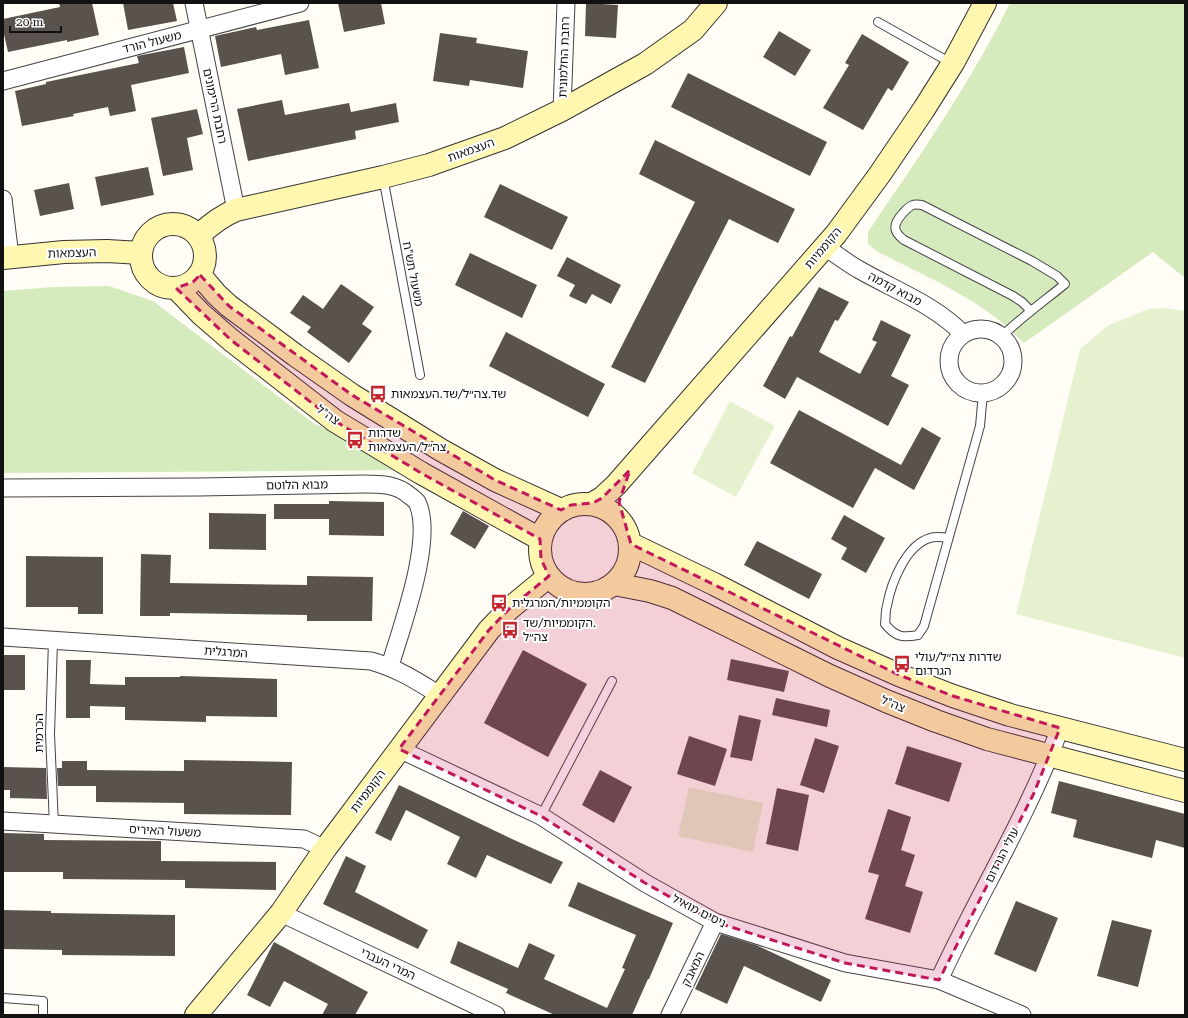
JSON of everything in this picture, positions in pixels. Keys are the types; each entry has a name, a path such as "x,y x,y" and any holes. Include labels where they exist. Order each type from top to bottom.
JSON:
{"street":[{"name":"רחבת הרימונים","path":"194,3 236,210"},
{"name":"משעול הורד","path":"3,81 300,3"},
{"name":"רחבת החלמונית","path":"562,110 566,3"},
{"name":"העצמאות","path":"198,236 213,223 236,210 383,177 429,165 505,138 562,110 645,64 693,30 716,3"},
{"name":"הקוממיות","path":"593,504 616,486 836,234 880,174 924,109 953,63 985,3"},
{"path":"3,198 6,257"},
{"path":"168,224 177,224 192,230 198,236 203,243 205,255 204,267 200,275 193,282 176,288 158,284 150,278 145,271 142,262 142,253 143,245 153,231 168,224"},
{"name":"מבוא קדמה","path":"825,247 858,269 938,312 963,334"},
{"name":"העצמאות","path":"6,257 64,252 106,251 142,253"},
{"path":"200,275 216,294 229,306 352,395 413,433 495,480 561,510"},
{"name":"צה\"ל","path":"176,288 201,314 231,340 336,421 421,473 540,539"},
{"path":"981,328 990,329 1002,336 1012,350 1014,362 1012,372 1006,382 998,389 987,393 976,393 966,390 957,382 951,373 949,362 950,351 955,341 963,334 971,330 981,328"},
{"name":"הקוממיות","path":"623,523 619,502 630,470"},
{"name":"מבוא הלוטם","path":"3,488 364,484 388,485 404,491 416,501 423,532 421,552 409,602 390,666"},
{"path":"582,503 593,504 604,507 615,514 623,523 628,533 630,555 628,566 622,576 614,584 598,592 580,594 563,588 549,576 541,559 539,549 540,539 544,527 552,517 561,510 571,505 582,503"},
{"path":"630,544 714,584 838,648 899,675 1010,715 1185,760"},
{"name":"הקוממיות","path":"196,1015 281,913 325,849 489,630 509,608 549,576"},
{"name":"צה\"ל","path":"614,584 650,591 672,598 830,676 886,702 936,721 988,739 1185,791"},
{"name":"המרגלית","path":"3,637 372,661 390,666 441,696"},
{"name":"עולי הגרדום","path":"939,980 952,951 1034,792 1050,756 1060,728"},
{"name":"ניסים מואיל","path":"399,749 541,816 645,883 716,922 844,963 939,980 1022,1015"},
{"name":"משעול האיריס","path":"3,821 304,839 325,849"},
{"name":"המרי העברי","path":"281,913 496,1015"},
{"name":"המאבק","path":"670,1015 716,922"}],"lane":[{"path":"878,22 953,63"},
{"name":"משעול תש\"ח","path":"383,177 420,375"},
{"path":"1002,336 1065,284 1057,276 922,205 912,205 897,220 895,228 898,235 904,240 1013,296 1031,311"},
{"path":"948,538 929,538 913,549 905,560 898,573 886,606 885,624 892,633 905,638 918,635 924,626 980,426 983,393"},
{"name":"הכרמית","path":"53,641 50,734 54,825"},
{"path":"541,816 612,681"},
{"path":"3,998 43,1001 43,1015"}],"highlighted area":[{"path":"200,275 229,306 352,395 495,480 561,510 571,505 593,503 602,498 630,470 619,502 631,544 899,675 953,696 1060,728 1034,793 939,980 845,963 715,922 645,883 541,816 399,749 489,630 509,609 549,576 541,559 540,539 421,473 335,421 231,340 176,288 193,282"}],"green space":[{"path":"1010,3 1185,3 1185,278 1153,252 1024,343 999,320 975,303 944,285 878,252 868,244 868,232 961,92"},
{"path":"109,286 153,301 313,423 410,470 3,473 3,291 53,287"},
{"path":"1165,308 1185,311 1185,658 1016,614 1080,349 1109,325 1148,309"},
{"path":"730,401 775,426 736,497 692,473"},
{"path":"689,787 763,803 753,852 678,836"}],"building":[{"path":"59,3 92,3 99,35 8,52 3,30 3,19 60,7"},
{"path":"123,3 173,3 177,21 128,30"},
{"path":"338,3 381,3 385,24 344,32"},
{"path":"586,3 618,5 616,38 585,36"},
{"path":"309,20 319,68 285,75 281,54 221,67 215,36 256,27 257,30"},
{"path":"779,31 811,50 795,76 763,57"},
{"path":"440,33 477,38 476,43 528,51 523,88 470,80 469,86 433,81"},
{"path":"862,34 909,62 892,91 888,88 863,130 823,108 849,65 845,63"},
{"path":"184,47 189,73 131,85 136,111 110,116 108,107 73,114 74,116 22,126 15,91 46,84 46,82 139,63 137,56"},
{"path":"688,73 827,142 810,176 671,107"},
{"path":"282,100 285,115 349,103 351,112 396,103 399,122 355,131 356,139 248,161 237,109"},
{"path":"197,109 203,134 187,138 193,170 163,176 151,118"},
{"path":"655,140 795,209 778,243 729,219 645,383 611,367 695,202 639,174"},
{"path":"148,167 154,195 101,206 95,177"},
{"path":"69,183 74,209 40,216 34,190"},
{"path":"500,184 568,217 552,250 484,217"},
{"path":"470,253 537,285 522,318 455,285"},
{"path":"567,257 621,285 611,304 592,294 586,304 569,296 575,285 557,276"},
{"path":"341,284 374,307 362,324 372,331 349,363 307,332 311,327 290,313 303,295 323,309"},
{"path":"819,287 849,302 838,321 835,320 819,352 860,374 877,342 872,340 881,320 911,335 891,376 909,385 888,426 797,377 785,399 763,386"},
{"path":"506,332 605,384 588,417 489,366"},
{"path":"799,410 901,465 922,427 941,438 914,490 875,468 853,508 770,463"},
{"path":"329,501 384,502 384,536 329,535 329,519 274,519 274,504 329,504"},
{"path":"463,511 489,526 475,549 450,534"},
{"path":"209,513 266,514 266,550 209,549"},
{"path":"844,515 885,538 866,573 841,559 847,548 831,539"},
{"path":"757,541 822,574 809,599 744,565"},
{"path":"141,554 171,555 170,583 307,585 307,576 373,577 372,621 307,621 307,615 170,613 170,616 140,616"},
{"path":"26,556 103,557 103,614 78,614 78,607 26,607"},
{"path":"523,650 587,684 548,757 484,723"},
{"path":"3,655 25,655 25,690 3,690"},
{"path":"731,659 789,671 784,692 727,680"},
{"path":"66,660 91,660 90,684 125,685 125,677 180,676 277,679 277,717 206,716 206,722 125,720 125,707 90,706 90,718 66,718"},
{"path":"776,698 830,710 827,727 772,715"},
{"path":"739,715 761,720 752,761 730,757"},
{"path":"689,736 727,749 715,786 677,774"},
{"path":"815,738 839,746 824,793 800,785"},
{"path":"907,746 962,763 949,802 895,784"},
{"path":"184,760 292,762 291,815 184,814 184,803 96,802 96,786 58,786 57,768 62,768 62,761 87,761 87,770 184,771"},
{"path":"3,767 46,768 47,799 10,798 10,790 3,790"},
{"path":"600,770 632,787 614,823 582,805"},
{"path":"1059,781 1185,814 1185,848 1156,840 1152,858 1073,837 1077,820 1051,813"},
{"path":"399,785 563,862 551,884 487,855 476,878 447,864 460,837 406,810 391,841 375,833"},
{"path":"777,788 809,795 798,851 766,844"},
{"path":"888,809 911,817 901,850 915,855 905,886 923,892 910,933 865,919 879,875 868,872"},
{"path":"3,833 44,834 44,840 161,841 161,861 276,862 276,890 185,888 185,880 63,879 63,872 3,872"},
{"path":"346,856 366,866 355,892 428,930 418,949 323,904"},
{"path":"578,882 673,923 632,1015 555,1015 506,993 508,989 450,963 458,941 518,968 529,943 555,955 544,979 607,1008 625,969 622,968 636,935 568,906"},
{"path":"1016,901 1058,918 1036,972 994,954"},
{"path":"3,910 51,911 51,913 175,915 175,956 62,955 62,950 3,949"},
{"path":"1112,920 1152,930 1138,987 1097,976"},
{"path":"721,934 756,945 831,980 821,1002 744,966 727,1004 695,989"},
{"path":"274,942 368,992 355,1015 322,1015 328,1004 284,981 270,1007 247,995"}],"place":[{"name":"שד.צה״ל/שד.העצמאות","path":"378,394"},
{"name":"שדרות צה״ל/העצמאות","path":"355,440"},
{"name":"הקוממיות/המרגלית","path":"499,603"},
{"name":"הקוממיות/שד. צה״ל","path":"510,630"},
{"name":"שדרות צה״ל/עולי הגרדום","path":"902,664"}]}
